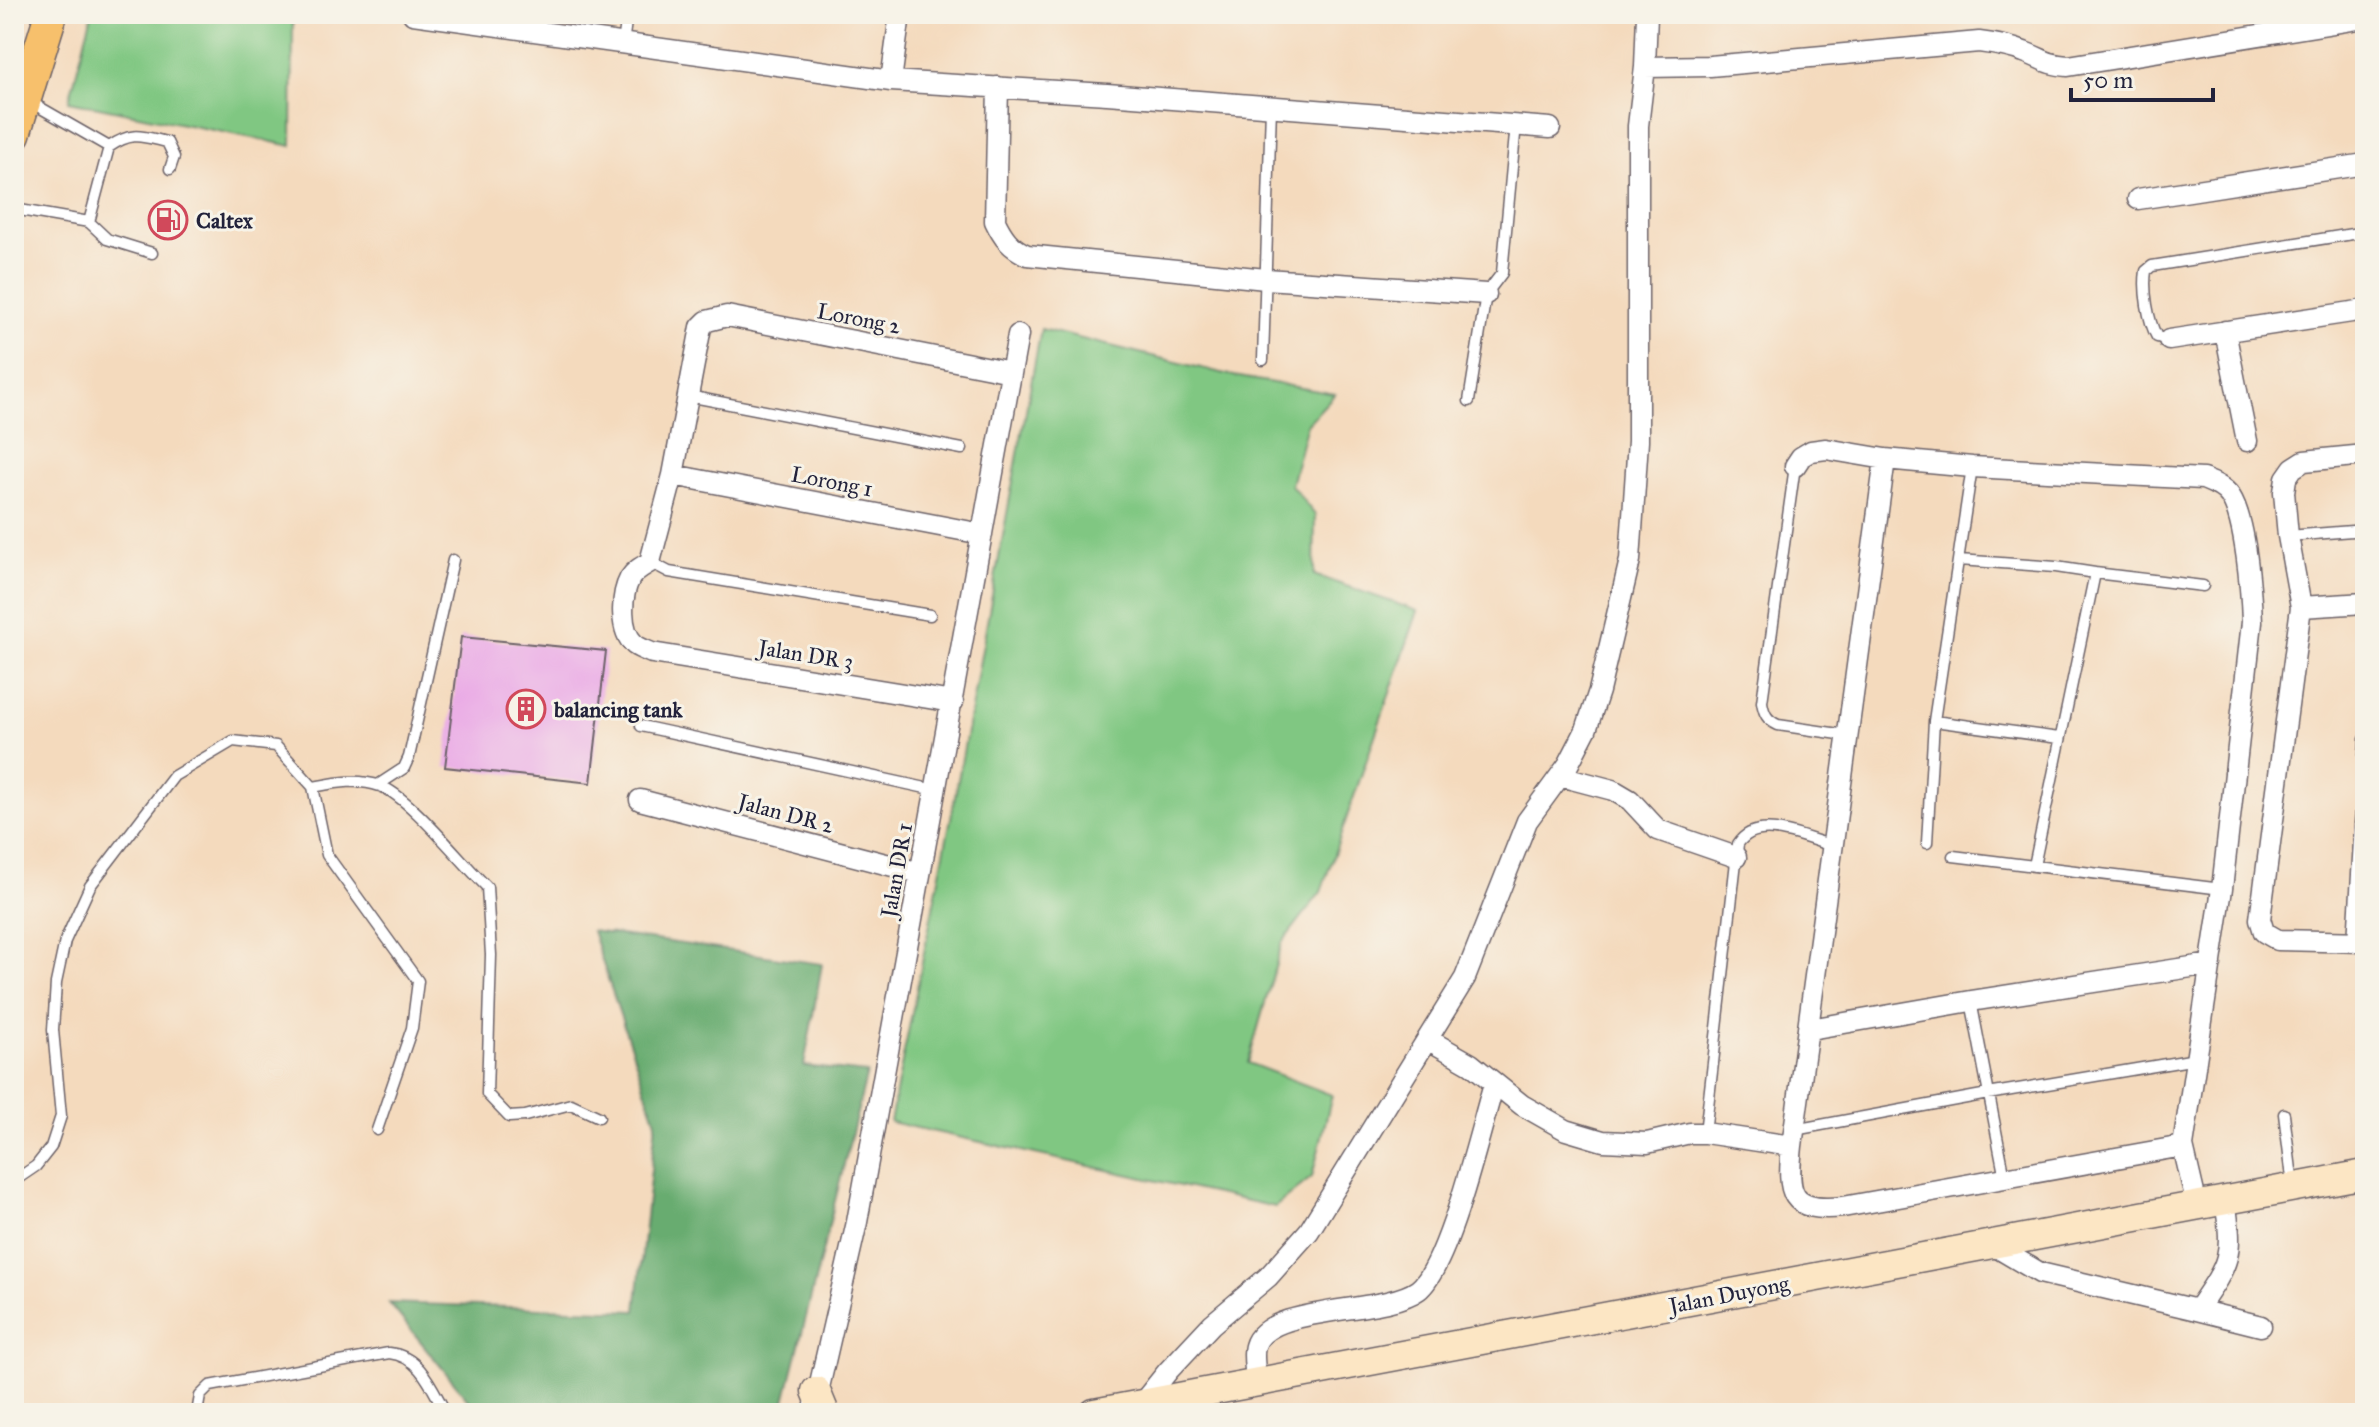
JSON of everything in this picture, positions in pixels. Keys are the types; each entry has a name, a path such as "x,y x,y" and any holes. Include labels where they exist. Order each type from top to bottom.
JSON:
{"main road":[{"path":"14,134 51,14"},
{"name":"Jalan Duyong","path":"1094,1413 1138,1409 1256,1382 2365,1174"}],"street":[{"path":"413,14 891,81 1550,128"},
{"path":"891,81 900,14"},
{"path":"1138,1409 1203,1334 1268,1277 1309,1231 1465,978 1527,821 1560,776 1586,730 1599,691 1630,560 1638,441 1638,126 1647,14"},
{"path":"1645,67 1710,66 1979,42 2028,53 2046,64 2068,66 2365,18"},
{"path":"998,87 995,221 1003,238 1014,249 1027,255 1266,279 1486,294"},
{"path":"2138,199 2365,164"},
{"path":"2169,340 2365,310"},
{"name":"Lorong 2","path":"688,396 701,327 707,321 727,316 1011,372"},
{"path":"2225,331 2247,441"},
{"name":"Jalan DR 1","path":"816,1406 857,1222 1018,335"},
{"path":"650,562 673,475 688,396"},
{"path":"1795,466 1801,457 1811,451 1826,449 1885,459 1972,467 2203,479 2229,494 2238,514 2252,622 2222,889 2183,1146 2197,1206"},
{"path":"2359,942 2278,940 2270,937 2261,926 2301,607 2288,536 2284,492 2286,478 2293,468 2304,461 2365,455"},
{"path":"1885,459 1793,1138 1790,1184 1796,1199 1810,1208 1843,1207 2183,1146"},
{"name":"Lorong 1","path":"673,475 982,534"},
{"name":"Jalan DR 3","path":"650,562 638,568 629,580 623,614 626,630 634,644 652,653 953,702"},
{"path":"2301,607 2365,603"},
{"path":"1560,776 1613,790 1630,800 1658,830 1736,857"},
{"name":"Jalan DR 2","path":"640,800 920,873"},
{"path":"1810,1029 2211,964"},
{"path":"1429,1040 1471,1064 1522,1105 1566,1130 1603,1141 1647,1143 1690,1133 1793,1138"},
{"path":"1256,1382 1255,1345 1267,1329 1289,1320 1389,1303 1421,1288 1445,1251 1494,1084"},
{"path":"2197,1310 2226,1268 2231,1237 2225,1200"},
{"path":"1991,1244 2040,1273 2261,1326"}],"lane":[{"path":"623,44 627,14"},
{"path":"26,99 109,147"},
{"path":"1263,360 1271,107"},
{"path":"1469,401 1486,294 1502,273 1516,124"},
{"path":"89,222 109,147 124,136 139,135 167,142 174,157 170,169"},
{"path":"14,209 89,222 107,239 152,253"},
{"path":"2169,340 2157,337 2153,329 2144,280 2146,271 2152,266 2365,232"},
{"path":"688,396 962,449"},
{"path":"1795,466 1762,702 1764,714 1769,721 1778,725 1846,735"},
{"path":"1927,843 1934,721 1972,467"},
{"path":"2288,536 2365,530"},
{"path":"378,785 404,768 409,757 453,560"},
{"path":"1959,560 2016,563 2203,586"},
{"path":"650,562 669,572 930,615"},
{"path":"2034,866 2095,573"},
{"path":"1934,721 2059,738"},
{"path":"641,726 935,790"},
{"path":"2359,942 2365,739"},
{"path":"14,1181 36,1166 51,1147 61,1116 53,1030 56,983 65,941 90,886 174,776 233,741 276,746 313,787 327,855 418,981 412,1028 377,1130"},
{"path":"313,787 344,781 378,785 399,794 487,887 491,955 487,1094 509,1117 571,1104 599,1117"},
{"path":"1705,1133 1738,844 1753,831 1766,829 1833,846"},
{"path":"1953,856 2222,889"},
{"path":"1971,1001 2005,1178"},
{"path":"1793,1138 1988,1094 2196,1059"},
{"path":"2284,1114 2293,1188"},
{"path":"197,1413 200,1396 210,1386 389,1353 410,1358 418,1366 446,1413"}],"green space":[{"path":"92,14 293,14 292,146 69,101"},
{"path":"1041,329 1234,376 1335,394 1307,424 1291,485 1315,515 1314,575 1418,611 1321,892 1282,943 1248,1063 1332,1095 1312,1177 1275,1207 890,1122 951,818"},
{"path":"592,931 822,964 804,1066 867,1073 782,1413 479,1413 389,1303 636,1311 656,1122"}],"building":[{"name":"balancing tank","path":"461,637 606,651 591,783 445,767"}],"place":[{"name":"Caltex","path":"168,220"},
{"name":"balancing tank","path":"526,709"}]}
